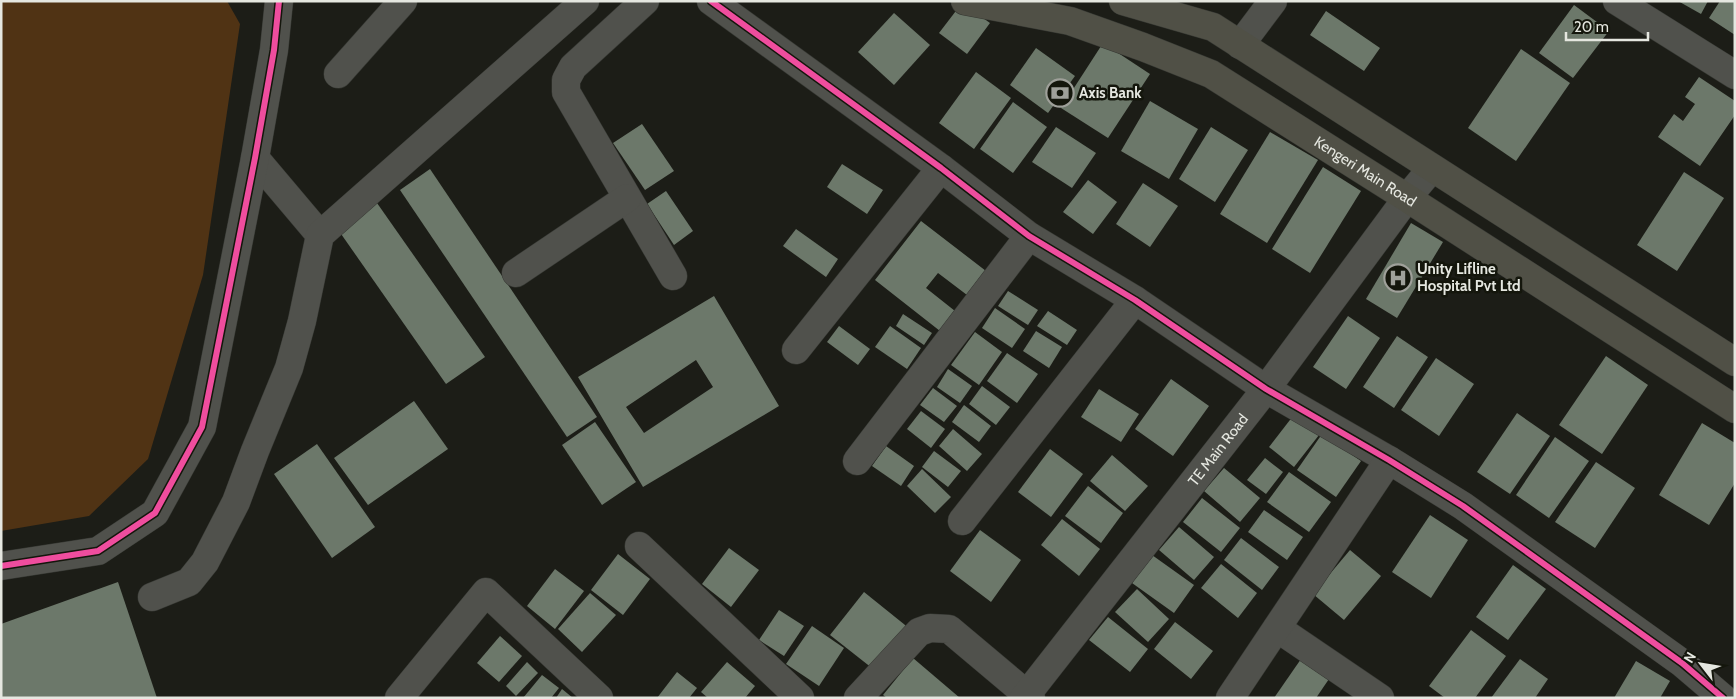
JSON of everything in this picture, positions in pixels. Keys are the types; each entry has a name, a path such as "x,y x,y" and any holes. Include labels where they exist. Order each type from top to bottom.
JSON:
{"main road":[{"name":"Kengeri Main Road","path":"965,1 1070,22 1143,47 1211,74 1735,409"},
{"path":"1123,1 1213,27 1735,362"}],"street":[{"path":"1,566 98,551 155,513 202,427 255,158 274,50 279,1"},
{"path":"338,74 403,1"},
{"path":"152,597 189,582 205,562 236,502 289,368 302,321 320,235 585,1"},
{"path":"645,1 573,67 566,80 566,92 673,276"},
{"path":"711,1 941,168 1028,236 1135,300 1266,389 1389,460 1463,506 1682,663 1723,698"},
{"path":"1240,46 1274,1"},
{"path":"1616,1 1735,75"},
{"path":"255,158 320,235"},
{"path":"796,350 941,168"},
{"name":"TE Main Road","path":"1027,696 1266,389 1407,198 1432,168"},
{"path":"516,273 627,198"},
{"path":"857,461 1028,236"},
{"path":"962,521 1135,300"},
{"path":"1230,698 1389,460"},
{"path":"639,546 800,698"},
{"path":"399,698 486,592 599,698"},
{"path":"858,698 919,632 930,628 949,629 1027,696"},
{"path":"1277,628 1380,698"}],"shaded area":[{"path":"1,1 227,1 240,24 203,275 148,459 89,516 1,531"}],"building":[{"path":"1678,1 1708,1 1701,14"},
{"path":"1720,1 1735,1 1735,35 1709,18"},
{"path":"962,3 990,23 967,54 939,33"},
{"path":"1574,5 1609,31 1573,78 1539,53"},
{"path":"1326,11 1380,48 1364,71 1310,35"},
{"path":"894,13 930,45 894,85 858,52"},
{"path":"1103,43 1150,74 1108,138 1061,108"},
{"path":"1036,48 1075,76 1048,113 1010,85"},
{"path":"1521,49 1570,83 1516,161 1468,128"},
{"path":"976,72 1011,98 974,149 939,123"},
{"path":"1699,77 1735,101 1735,115 1700,166 1658,137 1674,114 1683,121 1695,104 1685,97"},
{"path":"1150,101 1198,129 1169,179 1121,151"},
{"path":"1013,102 1047,127 1013,173 980,149"},
{"path":"642,124 674,171 645,190 613,143"},
{"path":"1056,127 1096,153 1072,188 1032,162"},
{"path":"1211,127 1248,150 1215,202 1179,179"},
{"path":"1270,132 1318,160 1267,243 1220,214"},
{"path":"842,164 883,190 867,214 827,187"},
{"path":"1323,167 1361,191 1310,273 1272,249"},
{"path":"430,169 597,417 567,437 400,190"},
{"path":"1684,172 1724,198 1677,271 1637,245"},
{"path":"1088,180 1117,202 1093,234 1063,212"},
{"path":"1143,183 1178,206 1150,247 1116,224"},
{"path":"666,191 693,231 674,245 647,204"},
{"path":"377,203 485,357 446,384 339,231"},
{"path":"921,221 986,271 967,295 938,273 926,288 955,311 940,331 875,280"},
{"path":"1411,223 1443,242 1397,318 1366,299"},
{"path":"796,229 838,259 826,277 783,246"},
{"path":"1008,291 1038,310 1028,325 998,306"},
{"path":"714,296 779,406 643,487 578,377","holes":["696,360 713,387 644,433 626,407"]},
{"path":"995,308 1025,329 1012,348 982,328"},
{"path":"1048,311 1077,330 1067,345 1037,326"},
{"path":"903,314 932,333 924,345 896,326"},
{"path":"1348,316 1380,338 1346,389 1313,367"},
{"path":"839,326 870,349 858,365 827,342"},
{"path":"890,326 921,348 907,369 875,347"},
{"path":"1036,331 1062,347 1049,368 1023,351"},
{"path":"975,332 1002,352 979,385 951,365"},
{"path":"1397,336 1428,357 1394,408 1363,387"},
{"path":"1007,353 1038,374 1017,403 987,381"},
{"path":"1606,356 1648,385 1602,454 1559,425"},
{"path":"1436,358 1474,384 1439,436 1401,410"},
{"path":"948,369 972,386 960,403 937,387"},
{"path":"1171,379 1209,406 1173,456 1135,429"},
{"path":"982,386 1010,407 996,425 969,404"},
{"path":"933,388 957,406 944,422 920,405"},
{"path":"1099,389 1139,414 1121,442 1081,417"},
{"path":"414,401 448,449 368,505 334,458"},
{"path":"964,405 991,426 979,442 952,422"},
{"path":"921,411 945,429 931,448 907,429"},
{"path":"1517,413 1550,436 1510,494 1477,472"},
{"path":"1293,416 1319,435 1294,467 1269,447"},
{"path":"595,422 636,482 602,505 562,445"},
{"path":"1702,423 1735,443 1735,483 1709,525 1659,495"},
{"path":"953,429 982,454 967,471 939,446"},
{"path":"1322,434 1361,461 1336,497 1297,470"},
{"path":"1555,437 1589,461 1549,518 1516,495"},
{"path":"317,444 375,527 332,558 274,474"},
{"path":"886,446 914,466 901,486 872,466"},
{"path":"1050,449 1083,474 1051,517 1018,492"},
{"path":"934,451 961,471 948,487 922,467"},
{"path":"1112,455 1148,486 1125,511 1090,481"},
{"path":"1265,458 1283,472 1266,494 1247,480"},
{"path":"1596,462 1635,488 1595,548 1555,522"},
{"path":"1224,468 1260,498 1240,522 1204,491"},
{"path":"922,469 951,497 935,513 907,486"},
{"path":"1289,472 1331,502 1309,532 1267,502"},
{"path":"1088,486 1123,513 1101,543 1065,516"},
{"path":"1202,498 1240,528 1221,552 1183,522"},
{"path":"1264,510 1303,537 1287,560 1248,532"},
{"path":"1430,515 1468,540 1431,598 1392,572"},
{"path":"1062,519 1100,549 1079,576 1041,545"},
{"path":"1179,527 1214,557 1194,580 1159,550"},
{"path":"980,530 1021,560 991,602 950,571"},
{"path":"1241,538 1279,567 1262,590 1224,560"},
{"path":"729,548 759,570 731,607 702,584"},
{"path":"1350,550 1381,576 1344,620 1313,594"},
{"path":"618,554 650,579 623,615 591,590"},
{"path":"1152,555 1194,585 1174,613 1132,583"},
{"path":"1221,564 1257,593 1238,618 1201,588"},
{"path":"1513,565 1546,589 1508,640 1476,617"},
{"path":"555,569 584,591 555,629 527,606"},
{"path":"118,582 157,698 1,698 1,624"},
{"path":"1137,589 1169,619 1148,642 1115,612"},
{"path":"864,592 910,629 877,672 830,635"},
{"path":"590,593 616,615 582,652 558,629"},
{"path":"779,610 804,626 784,656 759,640"},
{"path":"1108,617 1148,649 1130,672 1089,640"},
{"path":"1175,622 1213,651 1191,679 1154,649"},
{"path":"812,626 844,648 819,686 786,664"},
{"path":"1471,630 1506,656 1475,698 1445,698 1429,686"},
{"path":"500,636 522,656 499,682 477,663"},
{"path":"913,658 960,698 887,698 883,695"},
{"path":"1301,659 1329,679 1316,698 1274,698"},
{"path":"1520,659 1548,679 1535,698 1491,698"},
{"path":"1636,661 1670,681 1660,698 1614,698"},
{"path":"527,662 538,673 516,696 506,686"},
{"path":"727,662 755,686 745,698 708,698 701,692"},
{"path":"677,672 697,688 689,698 657,698"},
{"path":"542,675 559,688 551,698 523,698"},
{"path":"562,689 573,698 556,698"}],"cycle path":[{"path":"1,566 98,551 155,513 202,427 255,158 274,50 279,1"},
{"path":"711,1 941,168 1029,236 1135,300 1266,389 1389,460 1463,506 1682,663 1723,698"}],"place":[{"name":"Axis Bank","path":"1060,93"},
{"name":"Unity Lifline Hospital Pvt Ltd","path":"1398,278"}]}
